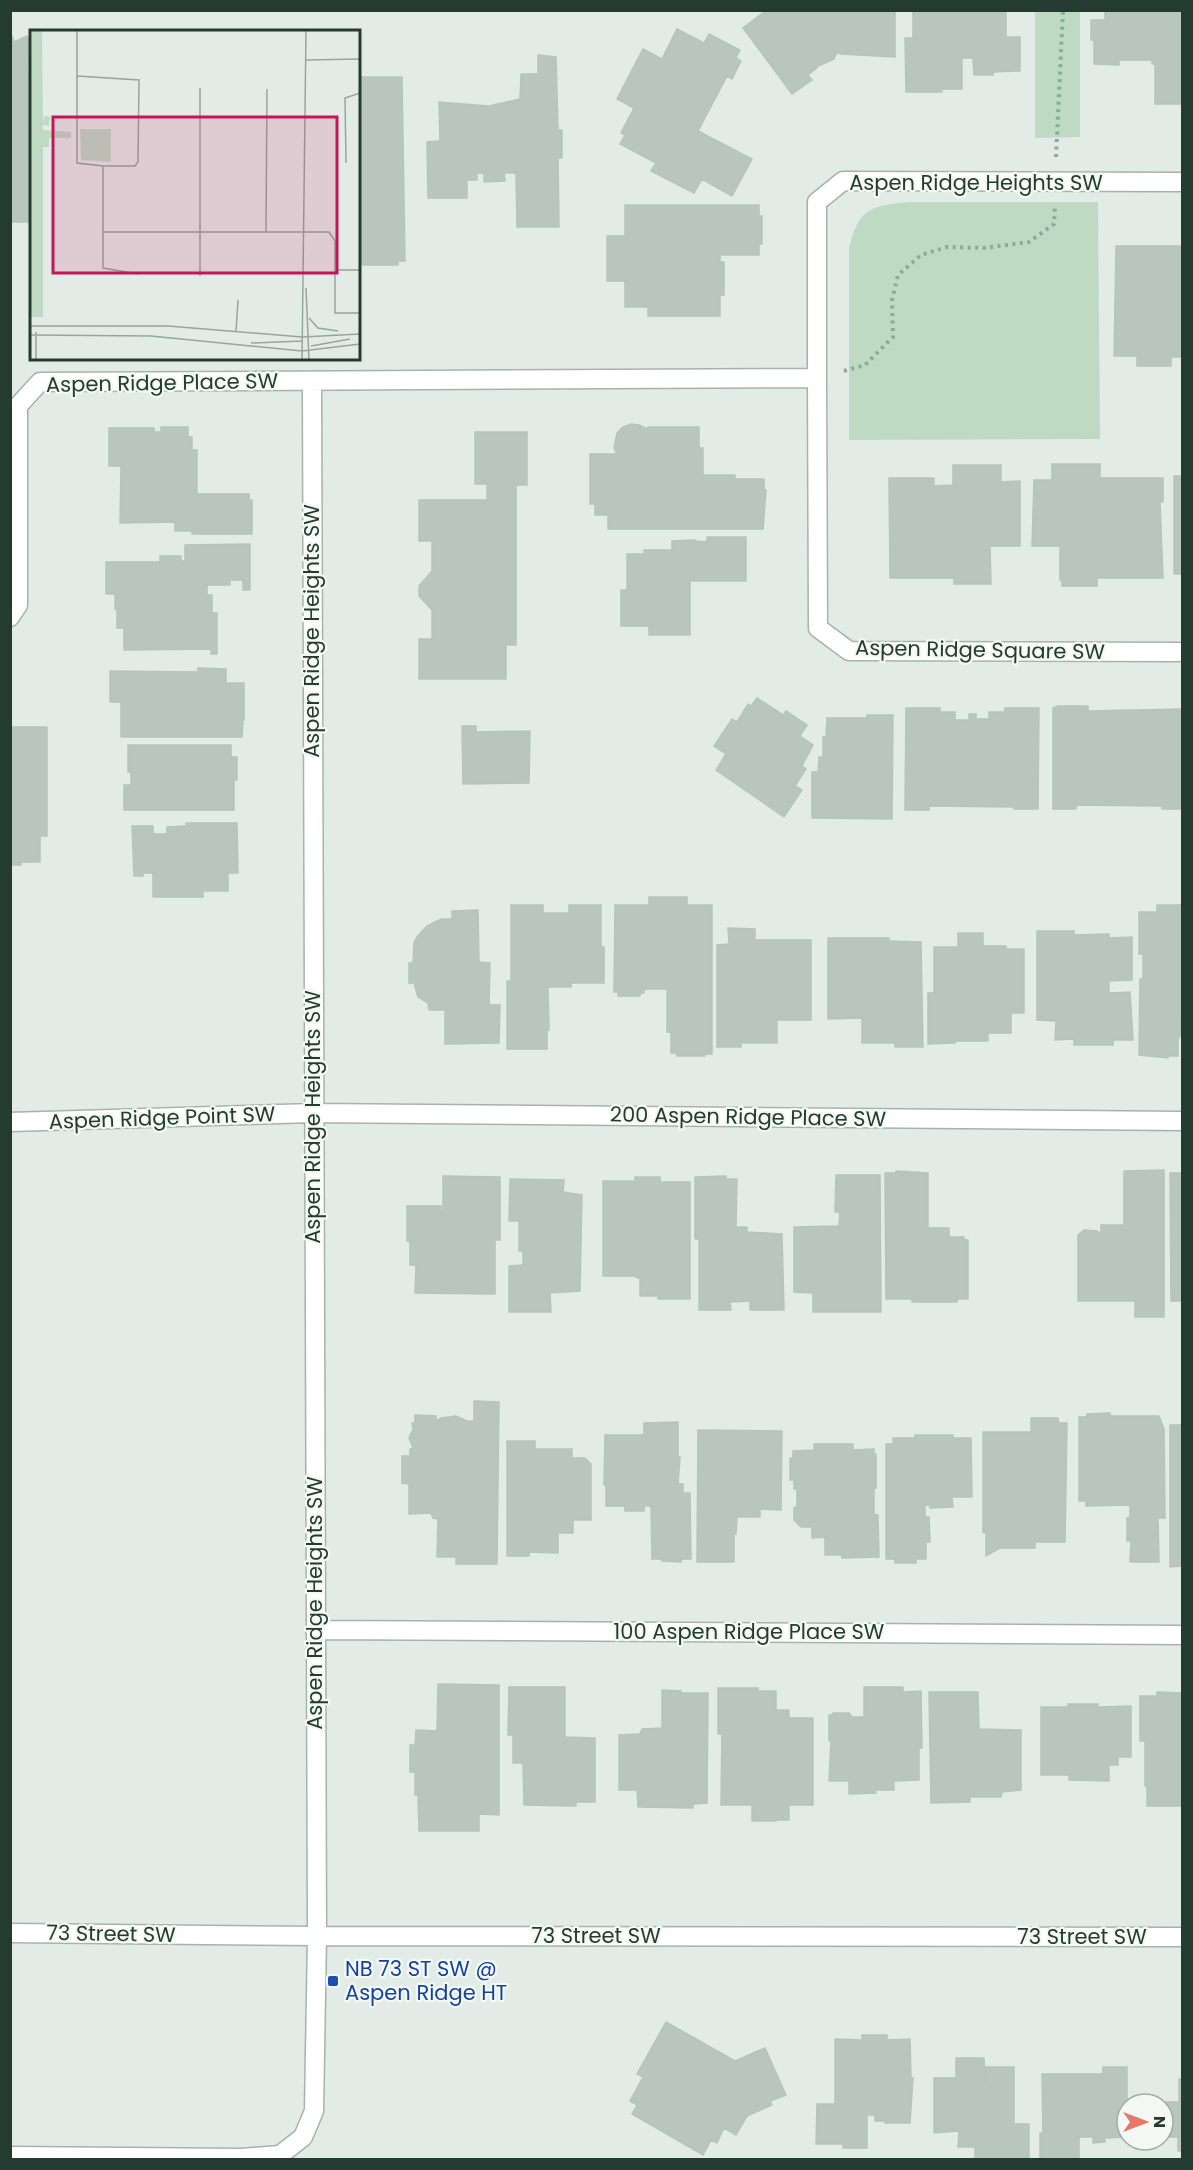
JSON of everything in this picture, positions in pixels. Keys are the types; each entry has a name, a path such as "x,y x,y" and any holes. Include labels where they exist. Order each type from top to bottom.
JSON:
{"street":[{"name":"Aspen Ridge Heights SW","path":"817,378 817,202 843,181 1182,182"},
{"path":"312,381 817,378"},
{"name":"Aspen Ridge Square SW","path":"817,378 818,628 849,651 1182,652"},
{"name":"Aspen Ridge Heights SW","path":"19,2157 240,2158 280,2155 303,2137 314,2111 317,1936 312,381"},
{"name":"Aspen Ridge Place SW","path":"10,616 18,605 18,406 40,382 312,381"},
{"name":"200 Aspen Ridge Place SW","path":"313,1113 1182,1121"},
{"name":"Aspen Ridge Point SW","path":"10,1122 313,1113"},
{"name":"100 Aspen Ridge Place SW","path":"315,1630 1182,1635"},
{"name":"73 Street SW","path":"10,1933 317,1936 1182,1937"}],"path":[{"path":"817,378 865,365 893,337 892,300 898,275 921,255 947,247 984,248 1029,242 1054,224 1056,138 1064,10"}],"green space":[{"path":"1035,11 1080,11 1080,137 1035,138"},
{"path":"909,202 1098,202 1100,439 849,440 849,248 857,224 868,212 885,205"}],"building":[{"path":"767,10 895,10 895,57 837,52 834,59 816,67 808,75 812,80 792,94 743,28"},
{"path":"913,10 1006,10 1006,37 1020,37 1020,71 974,75 973,58 962,58 962,89 942,89 942,92 906,92 905,38 913,38"},
{"path":"1105,10 1182,10 1182,104 1155,104 1155,64 1152,64 1152,60 1119,60 1119,65 1094,64 1091,20 1105,20"},
{"path":"677,29 704,43 709,34 740,50 736,58 741,61 732,79 727,76 698,131 752,159 732,196 702,179 694,193 651,171 656,163 620,144 625,135 621,133 634,108 617,99 643,49 662,59"},
{"path":"12,36 14,42 27,36 30,43 30,222 10,222"},
{"path":"538,55 556,57 558,130 562,130 562,158 558,158 559,227 517,227 516,173 504,173 505,181 484,182 484,173 477,173 477,180 467,180 467,198 428,198 427,142 440,141 439,102 489,106 520,99 521,74 538,74"},
{"path":"360,77 402,77 405,261 398,261 398,265 362,265 362,176 360,176"},
{"path":"625,205 759,205 759,216 762,216 762,244 759,244 759,255 720,255 720,262 724,262 724,295 720,295 720,316 648,316 648,307 625,307 625,281 607,281 607,236 625,236"},
{"path":"1116,246 1182,246 1182,357 1171,357 1171,366 1137,366 1137,356 1114,356"},
{"path":"631,424 647,429 648,427 699,427 699,448 703,448 703,475 735,475 735,479 764,479 764,490 766,490 763,529 608,529 608,515 595,515 595,504 590,504 590,454 617,454 614,448 617,433 623,427"},
{"path":"161,427 188,427 188,437 192,437 192,450 197,450 197,494 249,494 249,500 252,500 252,534 192,534 192,531 175,531 175,522 120,523 121,466 109,466 109,428 154,428 154,432 161,432"},
{"path":"475,432 527,432 527,485 516,485 516,645 506,645 506,679 419,679 419,639 432,639 432,610 419,596 419,586 432,571 432,541 419,541 419,500 487,500 487,484 475,484"},
{"path":"1052,464 1100,464 1100,478 1163,478 1163,502 1160,502 1163,578 1097,578 1097,586 1062,586 1060,546 1032,546 1034,480 1052,480"},
{"path":"953,465 1001,465 1001,482 1020,481 1020,546 990,546 991,584 954,584 954,578 890,578 889,478 934,478 934,486 953,485"},
{"path":"1174,476 1182,476 1182,574 1174,574"},
{"path":"707,537 746,537 746,581 690,581 690,635 649,635 649,626 621,626 621,590 627,590 627,554 644,554 644,550 672,550 672,541 707,542"},
{"path":"250,544 250,590 243,590 243,580 230,580 230,585 207,585 207,595 212,595 212,613 217,613 217,654 211,654 211,649 124,650 124,628 117,628 115,594 106,594 106,562 160,562 160,556 181,556 181,561 185,561 185,545"},
{"path":"198,668 226,669 226,683 244,683 242,737 121,737 121,702 110,702 110,671 198,672"},
{"path":"757,698 783,715 786,711 807,725 800,736 813,745 802,766 806,769 795,786 802,790 784,817 716,770 726,754 714,746 732,719 737,722 748,704 751,706"},
{"path":"1088,706 1088,711 1182,709 1182,809 1162,809 1162,806 1076,805 1076,809 1053,809 1053,708"},
{"path":"906,708 940,708 940,712 955,712 955,720 969,720 969,714 976,714 976,719 989,719 989,712 1005,712 1005,708 1039,708 1038,809 929,806 929,810 905,810"},
{"path":"867,715 893,715 892,819 812,818 812,772 818,772 819,757 823,757 823,737 826,737 827,718 867,718"},
{"path":"462,726 476,726 476,732 530,731 529,783 463,784"},
{"path":"10,727 47,727 47,836 40,836 40,862 21,862 21,865 10,865"},
{"path":"128,745 231,745 231,757 237,757 234,810 124,810 124,785 131,785 131,772 128,772"},
{"path":"186,823 237,823 238,873 228,873 228,891 203,891 203,897 153,897 153,873 134,876 132,826 153,826 153,834 167,834 167,827 186,826"},
{"path":"649,897 687,897 687,905 712,905 712,1054 677,1056 677,1053 671,1053 671,1032 667,1032 667,989 644,989 644,993 640,993 640,996 618,996 618,992 614,992 615,905 649,905"},
{"path":"511,905 543,905 543,913 569,913 569,905 601,905 604,983 571,983 571,987 548,987 547,1049 507,1049 507,981 511,981"},
{"path":"1157,905 1182,905 1180,1037 1178,1037 1178,1056 1168,1056 1168,1058 1139,1055 1140,979 1143,979 1143,954 1139,954 1139,912 1157,912"},
{"path":"478,910 479,962 490,963 489,1005 500,1005 499,1043 445,1044 445,1010 429,1010 428,1003 418,997 414,983 409,983 409,963 413,963 414,943 427,926 441,919 452,919 452,911"},
{"path":"728,928 755,929 755,940 811,940 811,1020 777,1020 777,1043 741,1043 741,1047 717,1047 717,945 729,944"},
{"path":"1037,931 1074,931 1074,935 1109,934 1109,938 1132,937 1132,980 1109,981 1109,993 1130,992 1133,1040 1113,1040 1113,1045 1074,1045 1074,1039 1055,1040 1056,1021 1037,1020"},
{"path":"958,933 983,933 983,946 1024,949 1024,1013 1011,1013 1011,1033 988,1033 988,1041 928,1044 928,993 934,993 934,947 958,947"},
{"path":"828,938 889,938 889,941 921,942 923,1047 895,1047 895,1043 862,1043 862,1018 828,1019"},
{"path":"1164,1170 1164,1317 1135,1317 1135,1301 1078,1301 1078,1235 1084,1230 1097,1231 1101,1234 1101,1225 1124,1225 1124,1171"},
{"path":"896,1171 928,1173 928,1228 949,1228 949,1237 964,1237 964,1240 968,1240 968,1299 957,1299 957,1302 912,1302 912,1299 886,1299 885,1173 896,1173"},
{"path":"1170,1173 1182,1173 1182,1301 1171,1301"},
{"path":"836,1175 880,1175 881,1312 813,1312 813,1293 794,1292 794,1227 839,1226 840,1212 835,1212"},
{"path":"443,1176 500,1177 500,1240 495,1240 495,1294 415,1293 416,1265 410,1265 407,1206 441,1206 441,1212 443,1212"},
{"path":"726,1176 726,1179 737,1179 736,1227 747,1227 747,1232 782,1234 784,1310 750,1310 750,1301 730,1302 731,1310 699,1310 699,1239 695,1239 695,1177"},
{"path":"635,1177 660,1177 660,1182 690,1182 690,1299 658,1299 658,1296 640,1296 640,1279 634,1276 603,1276 603,1181 635,1181"},
{"path":"510,1179 564,1180 563,1192 582,1195 580,1291 550,1293 551,1312 509,1312 509,1266 523,1265 523,1251 519,1251 519,1221 509,1221"},
{"path":"474,1401 499,1402 497,1564 456,1564 456,1557 437,1557 438,1519 433,1518 431,1513 409,1514 409,1484 402,1483 402,1456 410,1456 410,1449 413,1448 409,1438 413,1429 412,1423 415,1423 415,1415 436,1416 436,1421 456,1416 467,1421 474,1421"},
{"path":"1110,1413 1110,1416 1159,1416 1164,1429 1165,1518 1158,1518 1159,1562 1130,1562 1131,1541 1127,1541 1127,1518 1130,1517 1130,1505 1086,1506 1086,1501 1079,1501 1079,1417 1087,1417 1087,1414"},
{"path":"1031,1418 1058,1418 1059,1423 1067,1423 1065,1542 1035,1542 1035,1548 1000,1548 986,1556 986,1531 983,1532 983,1432 1031,1432"},
{"path":"678,1422 678,1457 680,1457 678,1484 683,1484 683,1493 690,1493 691,1559 681,1559 681,1562 652,1559 651,1506 644,1506 644,1511 625,1511 625,1506 606,1506 606,1485 604,1485 605,1435 644,1435 644,1423"},
{"path":"1170,1425 1182,1425 1182,1566 1170,1567"},
{"path":"698,1430 782,1431 781,1510 760,1509 760,1517 737,1517 736,1534 734,1534 734,1562 697,1562"},
{"path":"915,1435 953,1435 953,1438 971,1438 972,1497 952,1497 953,1507 930,1508 930,1505 925,1505 925,1517 929,1517 930,1542 926,1542 926,1559 916,1559 916,1563 895,1563 895,1559 886,1559 886,1444 893,1444 893,1438 915,1438"},
{"path":"507,1441 535,1441 535,1449 572,1449 572,1458 585,1458 591,1464 591,1520 573,1520 573,1533 558,1533 558,1553 529,1552 529,1556 507,1556"},
{"path":"814,1444 853,1444 853,1450 874,1449 876,1488 874,1489 874,1514 878,1515 879,1557 842,1558 842,1555 825,1555 825,1537 812,1538 812,1527 801,1527 794,1520 797,1489 794,1489 794,1480 790,1480 790,1458 793,1458 793,1451 814,1450"},
{"path":"438,1684 499,1685 499,1815 479,1814 479,1831 419,1831 415,1772 410,1772 410,1745 415,1745 416,1730 437,1731"},
{"path":"509,1687 565,1687 565,1737 595,1738 595,1802 576,1802 576,1806 524,1805 523,1763 513,1763 513,1735 508,1735"},
{"path":"864,1687 903,1687 903,1692 921,1691 922,1748 919,1748 919,1780 894,1781 894,1790 849,1794 849,1781 829,1781 831,1741 829,1741 829,1715 849,1713 852,1717 864,1717"},
{"path":"718,1688 758,1688 758,1691 776,1691 776,1710 789,1710 789,1718 813,1718 813,1805 789,1805 789,1820 752,1821 752,1805 721,1805 722,1734 718,1734"},
{"path":"662,1690 708,1693 707,1803 693,1804 693,1808 638,1807 637,1790 619,1790 619,1735 640,1734 642,1729 662,1728"},
{"path":"929,1692 978,1692 979,1729 1021,1730 1021,1790 1002,1792 1001,1797 970,1797 970,1802 931,1803"},
{"path":"1157,1692 1182,1693 1182,1806 1147,1806 1145,1741 1140,1741 1140,1696 1157,1696"},
{"path":"1068,1704 1098,1704 1098,1707 1131,1706 1131,1757 1118,1757 1118,1765 1109,1765 1109,1781 1069,1780 1069,1775 1041,1775 1041,1707 1068,1707"},
{"path":"666,2022 735,2061 765,2048 786,2095 770,2101 772,2105 747,2116 736,2135 724,2128 717,2143 711,2140 703,2155 632,2114 637,2105 630,2101 643,2077 637,2074"},
{"path":"862,2035 887,2035 887,2040 910,2039 911,2078 913,2078 910,2123 885,2123 885,2121 875,2121 875,2115 867,2115 867,2148 843,2148 843,2144 816,2144 817,2104 835,2104 835,2039 862,2040"},
{"path":"956,2058 984,2058 985,2084 985,2067 1014,2067 1014,2124 1029,2124 1029,2160 975,2160 975,2147 958,2147 959,2131 934,2133 934,2078 956,2078"},
{"path":"1103,2067 1127,2067 1127,2092 1115,2092 1115,2138 1105,2136 1105,2142 1093,2143 1093,2137 1079,2137 1079,2160 1040,2160 1040,2133 1043,2133 1042,2074 1103,2074"},
{"path":"1179,2079 1182,2079 1182,2151 1178,2151 1178,2137 1175,2137 1175,2102 1179,2102"}],"place":[{"name":"NB 73 ST SW @ Aspen Ridge HT","path":"333,1981"}]}
